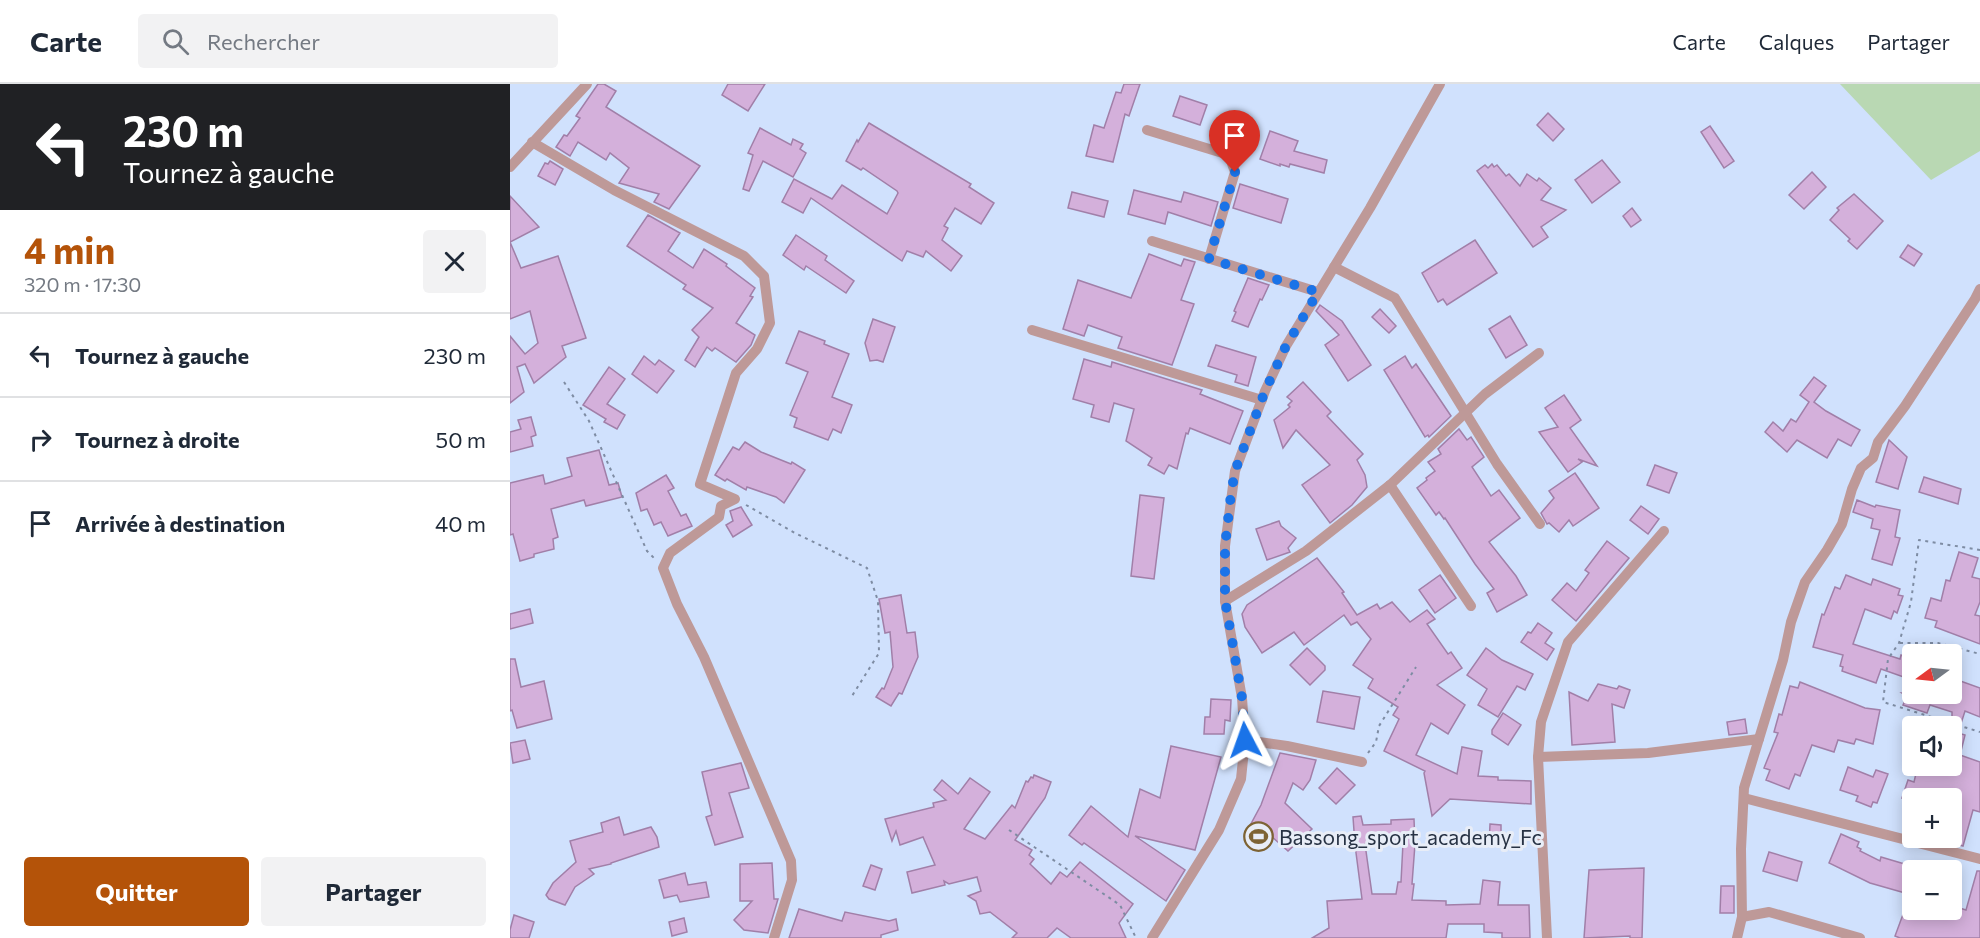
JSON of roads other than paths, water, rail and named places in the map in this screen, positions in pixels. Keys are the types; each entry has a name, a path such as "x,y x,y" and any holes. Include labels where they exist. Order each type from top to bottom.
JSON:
{"street":[{"path":"510,167 587,84"},
{"path":"1152,938 1219,830 1241,779 1245,740 1242,698 1225,600 1225,546 1235,471 1262,400 1286,346 1440,84"},
{"path":"1147,130 1229,155 1235,172 1209,259"},
{"path":"532,142 614,190 744,256 764,276 770,323 757,349 736,373 700,484 735,499 721,506 719,517 670,553 663,568 677,604 704,657 791,861 792,880 774,938"},
{"path":"1152,241 1318,292"},
{"path":"1334,267 1395,298 1497,464 1540,524"},
{"path":"1737,938 1742,917 1741,849 1744,788 1783,660 1791,622 1805,582 1842,524 1861,468 1873,458 1878,442 1905,406 1980,289"},
{"path":"1032,330 1262,400"},
{"path":"1225,600 1306,551 1390,485 1485,394 1539,353"},
{"path":"1390,485 1471,606"},
{"path":"1547,938 1538,757 1541,722 1568,642 1664,531"},
{"path":"1538,757 1648,753 1759,739"},
{"path":"1245,740 1287,746 1362,762"},
{"path":"1744,798 1980,859"},
{"path":"1742,917 1769,912 1860,938"}],"place":[{"name":"Bassong_sport_academy_Fc","path":"1258,836"}]}
